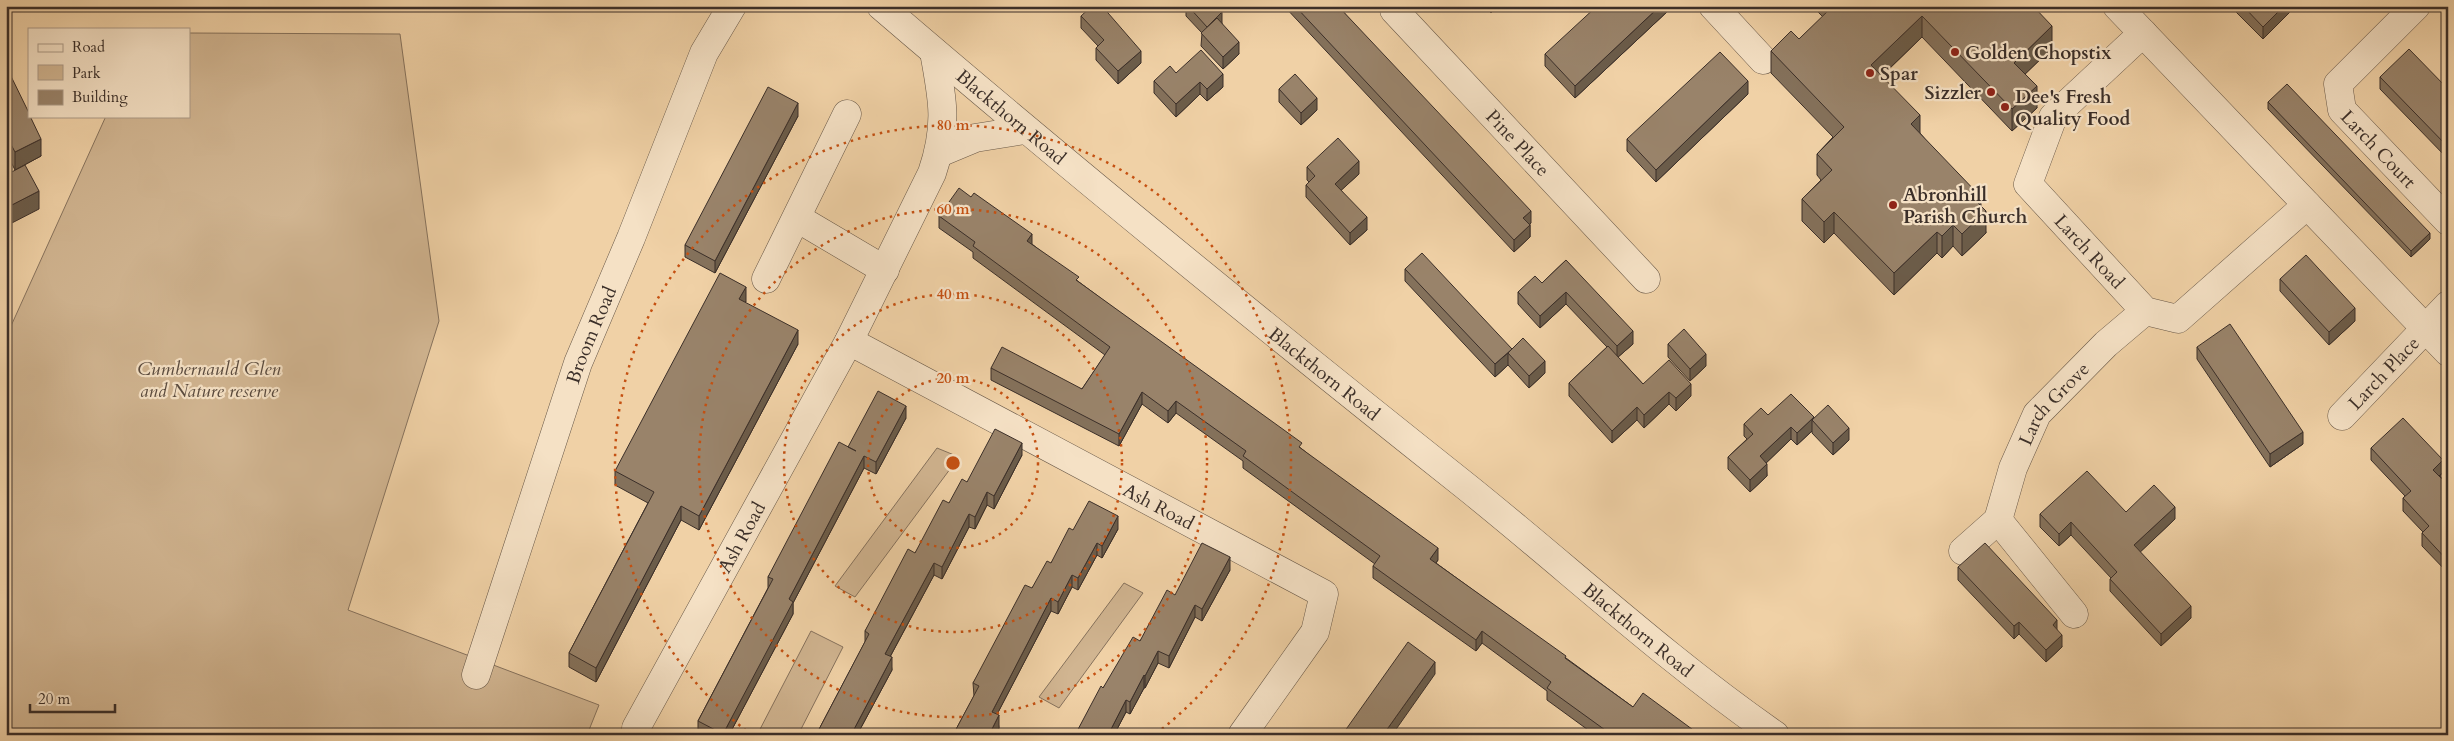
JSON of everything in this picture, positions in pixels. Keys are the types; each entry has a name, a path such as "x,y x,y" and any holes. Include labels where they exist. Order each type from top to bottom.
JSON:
{"street":[{"name":"Broom Road","path":"476,675 578,363 631,238 704,53 732,6"},
{"name":"Blackthorn Road","path":"880,6 1025,130 1314,367 1470,490 1610,608 1775,735"},
{"name":"Pine Place","path":"1399,6 1394,10 1646,279"},
{"path":"1713,6 1763,60"},
{"path":"2117,6 2448,352"},
{"name":"Larch Court","path":"2416,6 2338,84 2342,110 2448,221"},
{"name":"Larch Road","path":"2143,33 2053,117 2028,184 2145,311"},
{"name":"Ash Road","path":"636,735 636,728 849,341 932,173 939,153 944,125 934,52"},
{"path":"766,279 847,114"},
{"path":"939,153 975,138 1025,130"},
{"path":"2145,311 2178,319 2307,205"},
{"path":"797,218 885,270"},
{"path":"2426,330 2448,305"},
{"name":"Larch Grove","path":"1998,520 2014,468 2036,414 2106,344 2145,311"},
{"name":"Larch Place","path":"2342,416 2426,330"},
{"name":"Ash Road","path":"849,341 1324,594 1315,632 1242,735"},
{"path":"1963,551 1998,520 2074,614"}],"green space":[{"name":"Cumbernauld Glen and Nature reserve","path":"190,33 400,34 439,321 348,610 599,705 587,735 6,735 6,337 105,118 190,118"},
{"path":"937,448 959,457 855,597 835,586"},
{"path":"1124,583 1143,593 1059,708 1039,697"},
{"path":"811,631 843,647 798,735 757,735"}],"building":[{"path":"1092,6 1102,6 1141,51 1118,71 1096,48 1104,40 1081,16"},
{"path":"1188,6 1217,6 1222,12 1207,27"},
{"path":"1295,6 1338,6 1531,211 1523,218 1530,225 1514,240"},
{"path":"1597,6 1660,6 1575,86 1545,54"},
{"path":"1833,6 2033,6 2052,26 2014,63 2037,86 2012,109 1922,16 1871,65 1920,115 1911,124 1981,197 1977,202 1986,211 1962,234 1953,225 1942,236 1937,232 1894,273 1834,212 1824,222 1802,199 1832,170 1817,154 1844,127 1771,51 1791,31 1799,39"},
{"path":"2243,6 2284,6 2263,27"},
{"path":"1217,18 1239,42 1223,57 1201,33"},
{"path":"2409,49 2448,89 2448,147 2380,77"},
{"path":"1201,50 1223,74 1207,89 1200,82 1176,104 1154,81 1170,66 1176,73"},
{"path":"1720,52 1748,81 1656,170 1627,139"},
{"path":"6,66 28,111 28,118 31,118 41,139 15,152 6,135"},
{"path":"1295,74 1317,98 1301,113 1279,89"},
{"path":"2287,84 2430,233 2411,251 2268,102"},
{"path":"768,87 798,103 715,261 685,245"},
{"path":"1338,138 1359,161 1335,184 1367,217 1350,233 1306,185 1315,176 1307,167"},
{"path":"25,165 39,191 6,208 6,175"},
{"path":"959,188 971,197 974,193 1032,234 1027,241 1079,277 1076,280 1302,443 1299,447 1438,548 1430,559 1566,656 1565,658 1633,707 1643,693 1700,735 1612,735 1547,688 1551,682 1482,631 1476,640 1373,566 1380,556 1243,456 1246,451 1176,401 1168,411 1142,392 1119,434 991,368 1002,347 1082,389 1110,347 973,246 975,242 939,216"},
{"path":"1422,253 1512,349 1495,364 1405,269"},
{"path":"2306,255 2355,308 2329,332 2280,279"},
{"path":"1566,260 1633,331 1617,346 1566,292 1540,316 1518,292 1535,276 1542,283"},
{"path":"720,273 746,287 739,299 798,330 699,516 681,506 596,668 569,653 654,492 615,471"},
{"path":"2230,324 2303,432 2270,454 2197,347"},
{"path":"1684,329 1706,354 1690,369 1668,344"},
{"path":"1523,338 1545,361 1529,376 1508,353"},
{"path":"1608,346 1643,384 1669,360 1691,384 1676,398 1669,392 1644,415 1637,407 1612,431 1569,383"},
{"path":"878,391 906,406 876,462 864,456 789,599 793,602 723,734 698,721 773,579 768,577 839,442 848,447"},
{"path":"1791,394 1814,417 1797,433 1791,427 1760,456 1767,464 1750,480 1728,457 1753,434 1744,424 1761,408 1768,415"},
{"path":"1828,405 1849,428 1833,443 1812,420"},
{"path":"2403,418 2443,460 2433,470 2448,485 2448,561 2422,533 2429,526 2403,498 2411,491 2371,448"},
{"path":"995,429 1022,443 994,496 987,492 975,517 969,514 942,567 934,563 885,654 892,657 851,735 816,735 869,634 865,631 908,549 915,553 943,500 949,503 962,479 967,482"},
{"path":"2087,471 2126,512 2154,485 2175,507 2134,545 2191,606 2161,634 2110,579 2117,572 2071,522 2059,534 2040,514"},
{"path":"1089,501 1118,516 1102,546 1097,543 1078,578 1072,575 1058,602 1051,598 992,712 999,715 989,735 953,735 979,686 973,683 1025,585 1032,588 1047,561 1051,563 1069,528 1073,530"},
{"path":"1202,543 1230,557 1202,609 1195,605 1169,656 1158,651 1130,702 1126,700 1108,735 1075,735 1101,686 1103,688 1133,637 1140,641 1167,590 1175,595"},
{"path":"1985,543 2057,620 2053,625 2062,635 2046,650 2019,622 2014,626 1958,567"},
{"path":"1408,642 1435,662 1383,735 1342,735"}],"place":[{"name":"Golden Chopstix","path":"1955,52"},
{"name":"Spar","path":"1870,73"},
{"name":"Sizzler","path":"1991,92"},
{"name":"Dee's Fresh Quality Food","path":"2005,107"},
{"name":"Abronhill Parish Church","path":"1893,205"}]}
